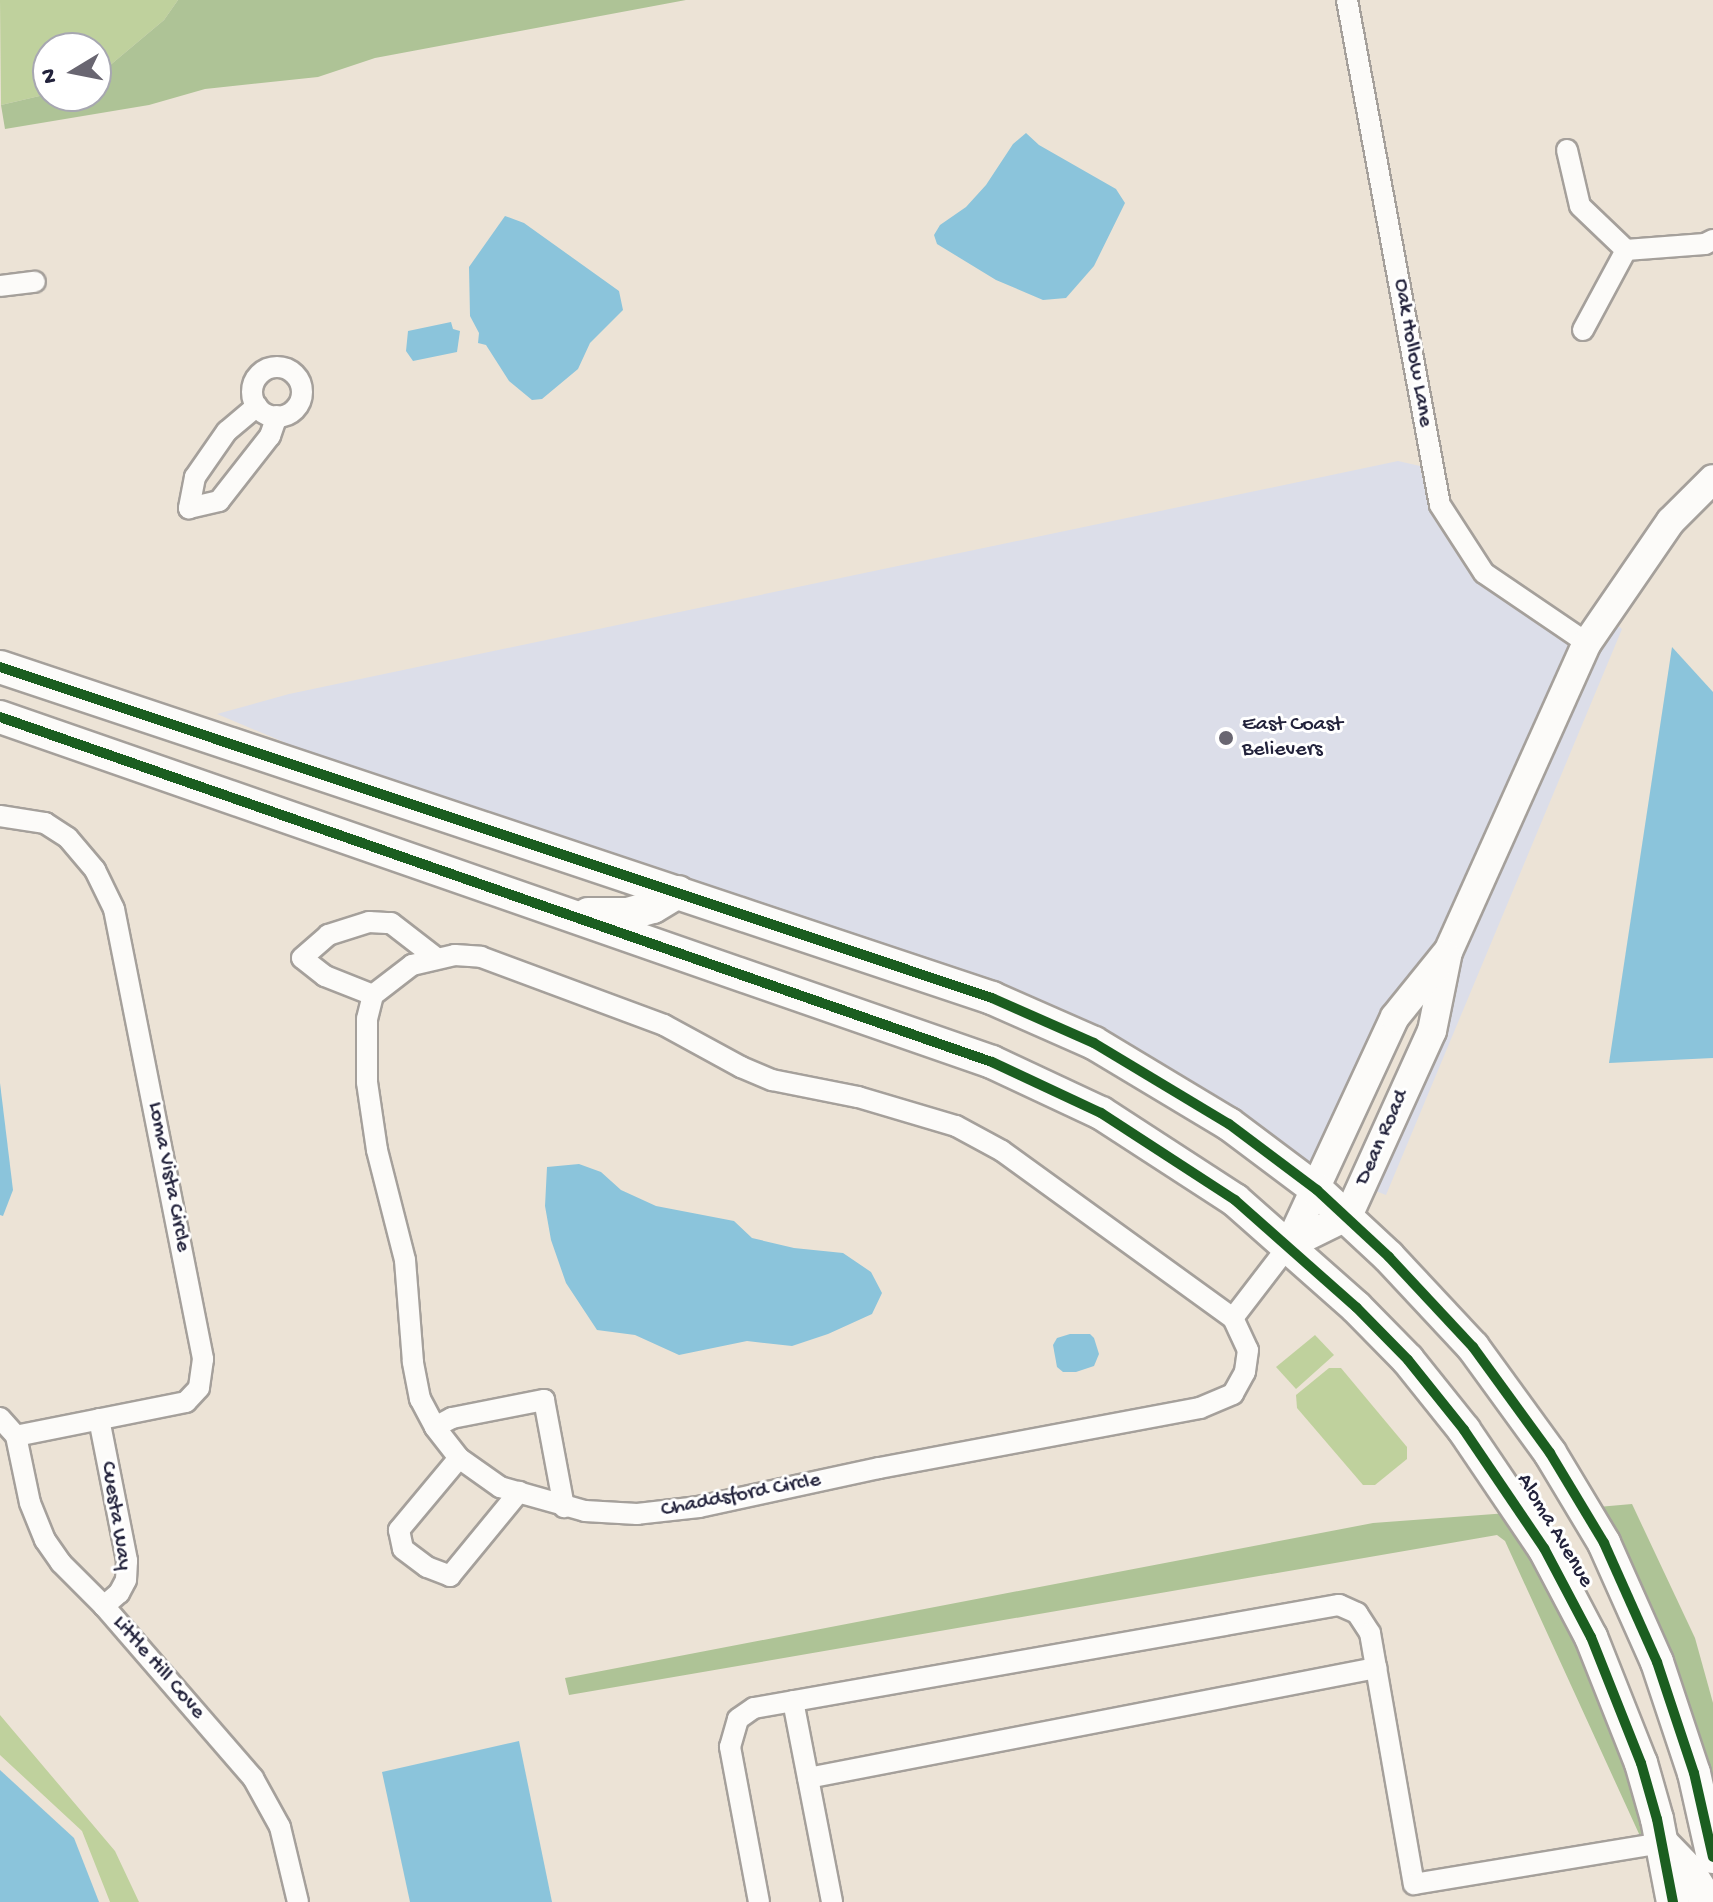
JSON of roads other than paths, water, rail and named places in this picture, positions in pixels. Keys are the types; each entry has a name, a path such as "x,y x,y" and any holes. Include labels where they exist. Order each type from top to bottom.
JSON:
{"main road":[{"name":"Dean Road","path":"1348,1216 1432,1031 1448,952 1587,643 1671,521 1713,479"},
{"name":"Aloma Avenue","path":"0,667 943,980 1056,1025 1185,1095 1348,1216 1473,1347 1511,1395 1578,1496 1617,1572 1657,1662 1708,1813 1713,1854"},
{"name":"Aloma Avenue","path":"0,717 927,1037 1047,1086 1164,1152 1235,1200 1289,1245 1408,1360 1505,1486 1544,1548 1581,1616 1641,1763 1662,1843 1673,1902"},
{"path":"565,914 628,914 653,907 678,892"},
{"name":"Dean Road","path":"1289,1245 1395,1017 1448,952"},
{"path":"1289,1245 1348,1216"},
{"path":"1641,1763 1678,1818 1713,1854"},
{"path":"1662,1843 1688,1870 1708,1902"}],"street":[{"name":"Oak Hollow Lane","path":"1347,0 1440,505 1484,573 1587,643"},
{"path":"1567,150 1580,206 1626,250 1705,244 1713,240"},
{"path":"1583,330 1626,250"},
{"path":"0,286 35,282"},
{"path":"270,368 289,370 299,381 301,399 292,411 277,416 257,406 253,389 259,375 270,368"},
{"path":"257,406 227,431 195,477 189,508 219,501 270,436 277,416"},
{"path":"213,453 239,475"},
{"name":"Loma Vista Circle","path":"0,816 45,823 68,838 95,870 114,909 203,1359 199,1388 186,1402 16,1436"},
{"path":"435,957 391,923 369,922 328,935 302,958 325,976 373,995 412,965 435,957 468,956 508,965 664,1025 741,1067 772,1080 858,1097 956,1126 1002,1151 1233,1318 1289,1245"},
{"name":"Chaddsford Circle","path":"373,995 367,1019 367,1082 372,1117 405,1260 416,1386 435,1427 459,1458 500,1487 564,1507 616,1514 699,1507 879,1468 1200,1408 1233,1394 1245,1372 1248,1350 1233,1318"},
{"path":"435,1427 452,1418 544,1400 564,1507"},
{"path":"0,1418 16,1436"},
{"name":"Cuesta Way","path":"99,1419 127,1561 126,1580 119,1593 104,1606"},
{"name":"Little Hill Cove","path":"16,1436 30,1503 45,1540 61,1563 104,1606 253,1778 280,1827 298,1902"},
{"path":"459,1458 399,1530 403,1549 427,1567 450,1576 519,1492"},
{"path":"759,1902 730,1747 738,1719 754,1708 1339,1605 1357,1613 1370,1633 1416,1893 1662,1843"},
{"path":"808,1778 1376,1668"},
{"path":"793,1701 832,1902"}],"water":[{"path":"1026,133 1039,145 1116,189 1125,203 1094,266 1066,298 1043,300 996,280 937,244 934,235 940,225 966,207 986,185 1013,144"},
{"path":"505,216 524,223 619,291 623,310 590,343 578,369 542,399 532,400 509,381 486,345 478,343 479,333 470,316 469,267"},
{"path":"451,322 453,329 460,331 457,352 413,361 406,351 408,331"},
{"path":"1672,647 1713,692 1713,1058 1609,1063"},
{"path":"0,1083 13,1190 3,1216 0,1215"},
{"path":"579,1164 601,1172 621,1190 656,1206 734,1221 752,1238 794,1248 843,1253 871,1272 882,1293 872,1314 792,1346 747,1341 679,1355 635,1335 597,1330 566,1283 551,1240 545,1206 547,1167"},
{"path":"1070,1334 1090,1334 1094,1338 1099,1354 1094,1366 1076,1372 1063,1372 1057,1367 1053,1345 1057,1338"},
{"path":"519,1741 552,1902 410,1902 382,1772"},
{"path":"0,1770 74,1838 99,1902 0,1902"}],"place":[{"name":"East Coast Believers","path":"1226,738"}]}
